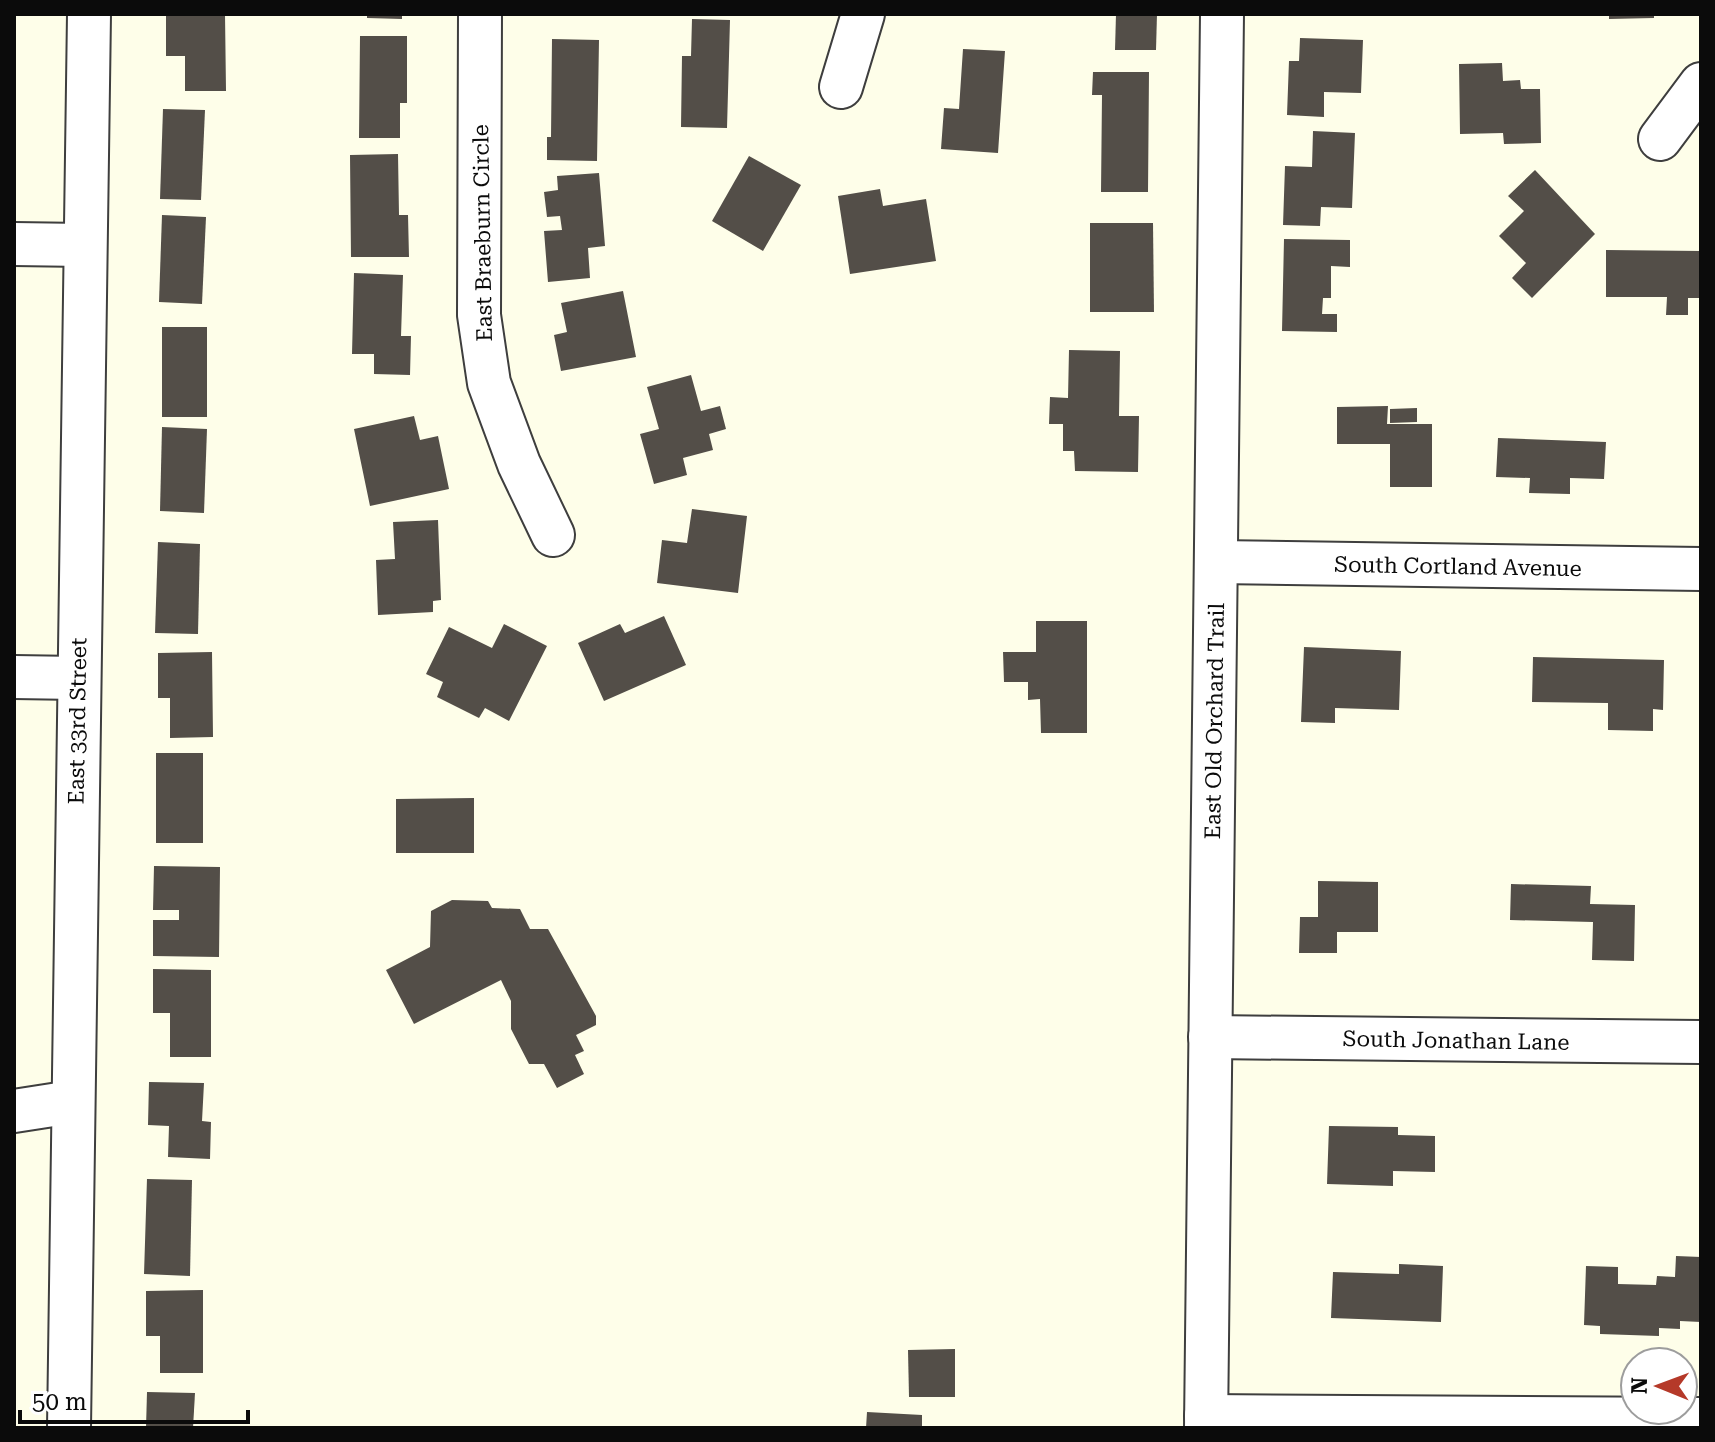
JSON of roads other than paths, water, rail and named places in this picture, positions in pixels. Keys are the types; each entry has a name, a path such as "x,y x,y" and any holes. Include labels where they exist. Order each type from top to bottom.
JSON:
{"street":[{"name":"East 33rd Street","path":"69,1428 89,14"},
{"name":"East Braeburn Circle","path":"480,14 479,315 489,383 519,464 553,535"},
{"path":"841,87 863,14"},
{"name":"East Old Orchard Trail","path":"1206,1422 1222,14"},
{"path":"1660,139 1701,84"},
{"path":"14,244 84,245"},
{"name":"South Cortland Avenue","path":"1216,562 1701,569"},
{"path":"14,677 78,678"},
{"name":"South Jonathan Lane","path":"1210,1037 1701,1042"},
{"path":"14,1111 72,1102"},
{"path":"1206,1422 1701,1419"}]}
